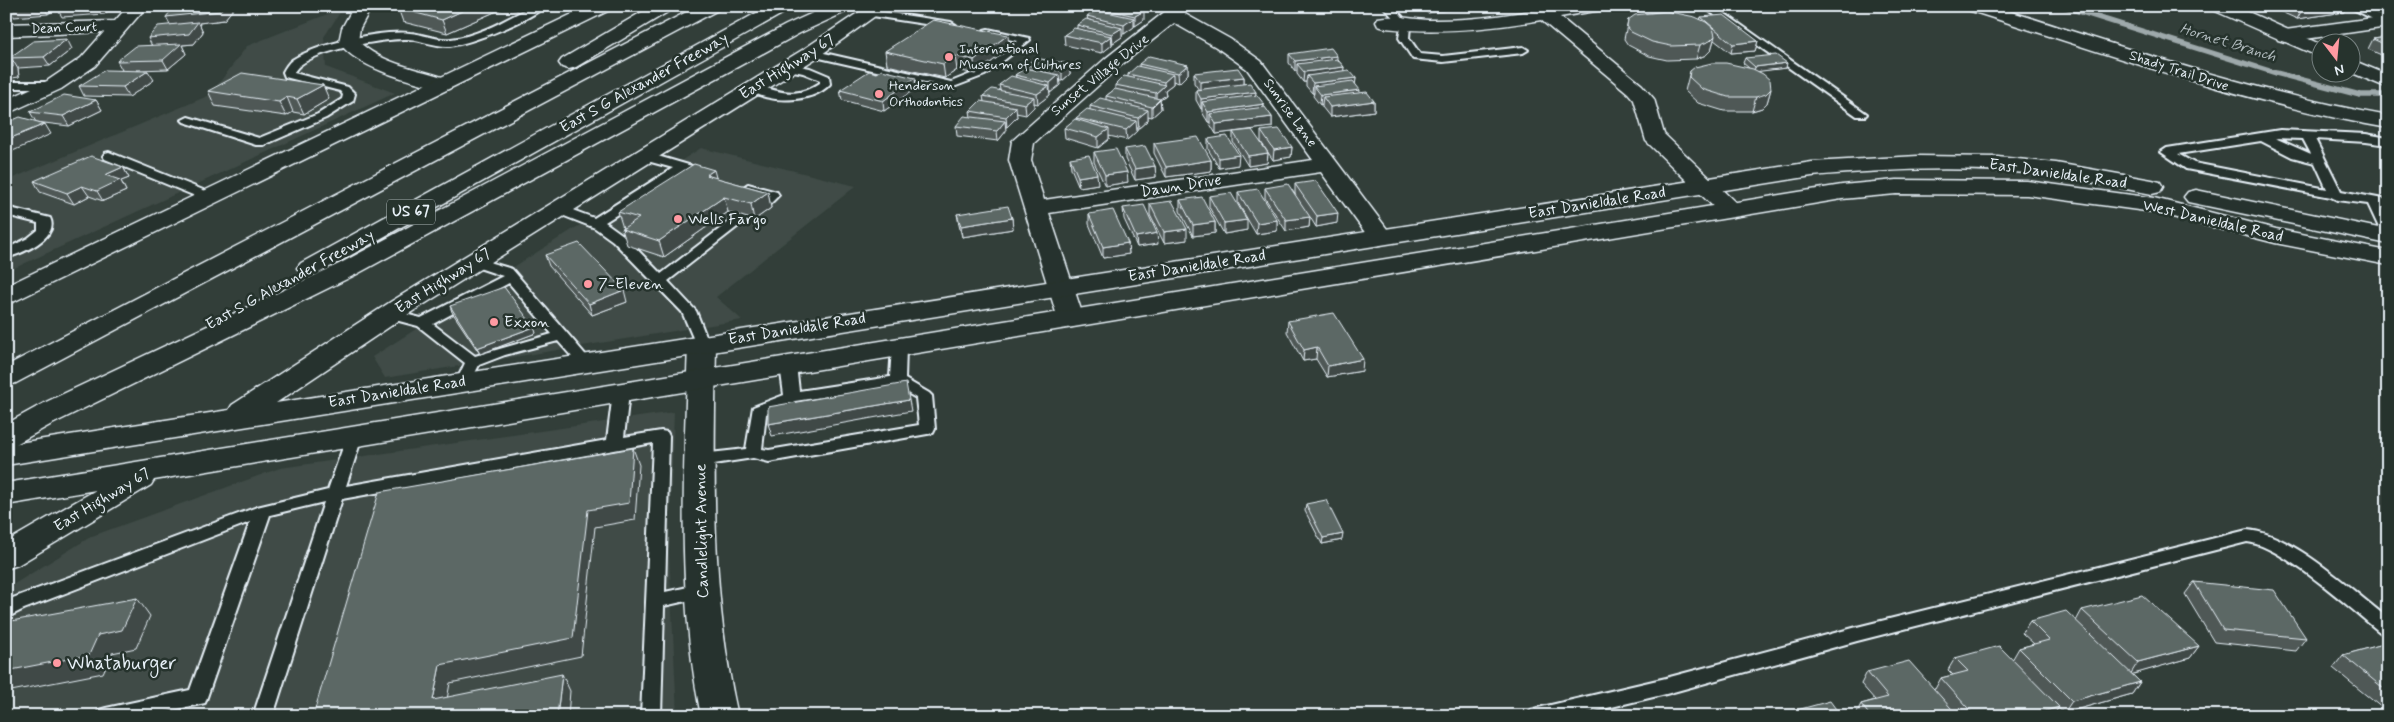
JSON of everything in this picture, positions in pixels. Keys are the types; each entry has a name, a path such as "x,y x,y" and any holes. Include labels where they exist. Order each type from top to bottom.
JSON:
{"main road":[{"path":"6,108 54,85 88,62 138,6"},
{"path":"364,6 351,28 350,44 354,51 442,83"},
{"path":"6,296 604,6"},
{"path":"267,241 664,6"},
{"name":"East S G Alexander Freeway","path":"6,377 712,6"},
{"name":"East S G Alexander Freeway","path":"6,437 783,6"},
{"path":"40,418 348,269 793,29 844,6"},
{"path":"1387,14 1406,26 1460,24 1540,10 1596,6"},
{"name":"Shady Trail Drive","path":"1974,6 2236,89 2325,111 2388,122"},
{"path":"2219,6 2312,48"},
{"name":"East Highway 67","path":"6,557 153,470 389,314 789,67 875,10"},
{"path":"1540,10 1636,89 1644,99 1654,136 1730,210"},
{"name":"Sunrise Lane","path":"1179,11 1254,65 1382,237"},
{"name":"Sunset Village Drive","path":"1071,319 1020,160 1023,141 1113,62 1179,11"},
{"path":"2285,36 2386,21"},
{"name":"Dean Court","path":"6,30 121,26"},
{"path":"2362,70 2388,82"},
{"name":"East Danieldale Road","path":"6,454 234,418 469,372 579,364 1706,186 1812,170 1894,162 2025,166 2156,188 2388,238"},
{"name":"Dawn Drive","path":"1035,208 1328,164"},
{"name":"East Danieldale Road","path":"11,494 1842,192 1896,187 1946,186"},
{"name":"West Danieldale Road","path":"1946,186 2027,188 2154,206 2275,236 2388,258"},
{"path":"1223,262 1238,291"},
{"name":"Candlelight Avenue","path":"702,344 702,591 707,649 720,716"},
{"path":"354,437 370,414 415,404 538,385 579,364"}],"lane":[{"path":"188,120 260,142 322,116 347,101 349,94 344,89 296,79 289,75 288,72 294,64 303,59 350,44 386,37 410,36 433,43 458,41 494,29 540,6"},
{"path":"1708,6 1861,114"},
{"path":"2352,6 2386,21"},
{"path":"875,10 958,26"},
{"path":"1406,26 1404,38 1417,57 1443,60 1523,50"},
{"path":"811,53 950,85 981,75 1025,40 976,30"},
{"path":"754,88 794,98 813,94 825,84 825,78 806,70 789,67"},
{"path":"6,85 54,85"},
{"path":"2388,142 2366,138 2280,134 2167,152 2190,166 2381,204 2388,232"},
{"path":"2306,135 2337,196"},
{"path":"2263,137 2296,154 2320,161"},
{"path":"109,156 209,197"},
{"path":"644,156 716,178"},
{"path":"595,222 682,168"},
{"path":"735,184 773,196 761,205"},
{"path":"559,209 595,222 618,238 689,311 702,344"},
{"path":"6,211 45,221 44,231 33,241 6,254"},
{"path":"660,281 744,217"},
{"path":"474,262 507,272 561,336 579,364"},
{"path":"423,323 511,277"},
{"path":"389,314 423,323 469,372 500,352 561,336"},
{"path":"897,381 899,347"},
{"path":"788,365 792,398"},
{"path":"701,460 753,453 769,456 927,429 924,396 897,381 792,398 759,411 753,453"},
{"path":"615,444 621,393"},
{"path":"6,612 18,604 263,511 335,494 661,436 651,716"},
{"path":"263,716 354,437"},
{"path":"106,716 198,697 263,511"},
{"path":"1538,716 1666,686 1857,634 2247,536 2261,537 2286,549 2388,628"},
{"path":"655,601 702,591"}],"shaded area":[{"path":"343,8 324,37 326,67 395,93 6,272 6,181 210,95 247,46"},
{"path":"701,148 856,186 716,297 742,320 385,378 372,357"},
{"path":"674,412 669,550 677,716 6,716 6,589 92,536 280,468"}],"building":[{"path":"11,6 28,6 9,8"},
{"path":"59,6 80,6 57,8"},
{"path":"175,6 224,6 220,11 166,17"},
{"path":"403,6 473,6 442,20 398,8"},
{"path":"1102,6 1126,6 1144,11 1135,16 1100,8"},
{"path":"2294,6 2326,6 2302,10"},
{"path":"1098,10 1134,18 1124,25 1087,16"},
{"path":"1666,11 1695,17 1706,22 1713,28 1715,36 1710,41 1700,45 1671,46 1652,42 1631,32 1627,26 1628,20 1635,15"},
{"path":"1724,15 1758,41 1733,44 1701,17"},
{"path":"1086,19 1122,28 1112,34 1077,25"},
{"path":"933,20 1008,35 974,60 955,56 943,64 885,51"},
{"path":"198,22 189,34 148,38 158,26"},
{"path":"1074,28 1111,36 1102,43 1064,35"},
{"path":"2388,37 2388,46 2373,39"},
{"path":"67,39 44,57 9,58 33,41"},
{"path":"181,44 163,60 117,61 136,46"},
{"path":"1331,48 1337,56 1295,61 1289,54"},
{"path":"1776,55 1787,63 1755,67 1745,58"},
{"path":"1149,56 1188,65 1178,73 1139,64"},
{"path":"1035,58 1070,64 1062,71 1026,65"},
{"path":"12,59 13,67 6,68 6,60"},
{"path":"1337,59 1344,67 1304,72 1297,64"},
{"path":"1712,63 1726,63 1753,69 1770,80 1771,89 1766,94 1756,97 1728,97 1702,89 1689,77 1690,71 1695,67"},
{"path":"1137,66 1173,74 1164,82 1128,74"},
{"path":"1025,68 1059,75 1050,83 1015,75"},
{"path":"1238,68 1244,77 1200,82 1194,73"},
{"path":"105,70 148,71 123,87 79,86"},
{"path":"882,70 915,78 883,101 840,90 869,71 877,73"},
{"path":"1349,70 1356,78 1313,83 1307,76"},
{"path":"242,73 323,85 297,99 287,97 279,102 208,91"},
{"path":"1011,76 1049,86 1037,94 999,85"},
{"path":"1124,76 1165,85 1156,93 1115,85"},
{"path":"1353,81 1360,90 1321,95 1314,86"},
{"path":"1250,83 1256,92 1201,99 1196,90"},
{"path":"992,89 1034,97 1025,104 983,96"},
{"path":"1115,89 1160,99 1152,107 1106,96"},
{"path":"1367,92 1374,101 1330,107 1323,97"},
{"path":"64,95 96,100 63,116 30,112"},
{"path":"1257,95 1264,104 1208,112 1202,102"},
{"path":"1100,98 1148,110 1138,118 1090,106"},
{"path":"980,101 1016,107 1006,117 970,111"},
{"path":"1265,107 1272,117 1216,124 1210,114"},
{"path":"1087,109 1136,121 1126,130 1076,118"},
{"path":"964,116 1005,121 997,131 956,126"},
{"path":"20,117 45,124 6,140 6,123"},
{"path":"1075,119 1109,129 1098,137 1064,128"},
{"path":"1279,129 1292,147 1274,150 1261,131"},
{"path":"1252,130 1268,153 1248,156 1233,132"},
{"path":"1227,136 1239,155 1219,158 1208,139"},
{"path":"1198,137 1211,160 1166,167 1154,143"},
{"path":"1145,146 1155,166 1135,169 1125,149"},
{"path":"1116,149 1127,172 1105,175 1094,152"},
{"path":"1089,155 1097,174 1078,177 1070,158"},
{"path":"91,156 123,167 105,175 120,180 97,191 82,186 67,193 34,181"},
{"path":"694,164 714,170 706,175 768,192 751,204 724,197 659,241 622,229 639,218 618,212"},
{"path":"1316,181 1338,213 1317,216 1295,184"},
{"path":"1288,184 1310,217 1286,220 1265,188"},
{"path":"1258,189 1277,220 1257,223 1238,192"},
{"path":"1231,193 1247,220 1224,223 1209,196"},
{"path":"1202,197 1215,222 1193,225 1180,200"},
{"path":"1172,201 1187,229 1164,232 1150,204"},
{"path":"1144,205 1157,233 1136,237 1123,208"},
{"path":"1008,206 1012,218 961,226 957,214"},
{"path":"1113,210 1128,243 1103,247 1089,214"},
{"name":"7-Eleven","path":"579,243 624,290 589,304 545,255"},
{"name":"Exxon","path":"504,287 534,327 477,348 450,306"},
{"path":"1334,313 1363,359 1328,366 1317,347 1304,350 1288,321"},
{"path":"906,383 909,400 768,424 768,407"},
{"path":"633,448 629,503 588,510 573,638 440,665 433,700 562,674 557,716 313,716 379,492"},
{"path":"1326,500 1343,534 1323,538 1306,504"},
{"path":"2194,582 2274,590 2306,638 2223,630"},
{"path":"2142,595 2199,646 2138,662 2082,610"},
{"path":"137,598 122,630 98,635 89,655 6,671 6,622"},
{"path":"2066,611 2140,682 2072,701 2019,648 2049,640 2030,621"},
{"path":"2388,643 2388,692 2343,655"},
{"path":"1999,646 2059,707 2029,716 1975,716 1941,678 1968,671 1955,658"},
{"path":"1909,661 1958,716 1870,716 1861,704 1888,697 1867,672"},
{"path":"1830,701 1841,716 1775,716"}],"waterway":[{"name":"Hornet Branch","path":"2062,6 2276,73 2360,95 2388,95"}],"place":[{"name":"International Museum of Cultures","path":"949,57"},
{"name":"Henderson Orthodontics","path":"879,94"},
{"name":"Wells Fargo","path":"678,219"},
{"name":"7-Eleven","path":"588,284"},
{"name":"Exxon","path":"494,322"},
{"name":"Whataburger","path":"57,663"}]}
